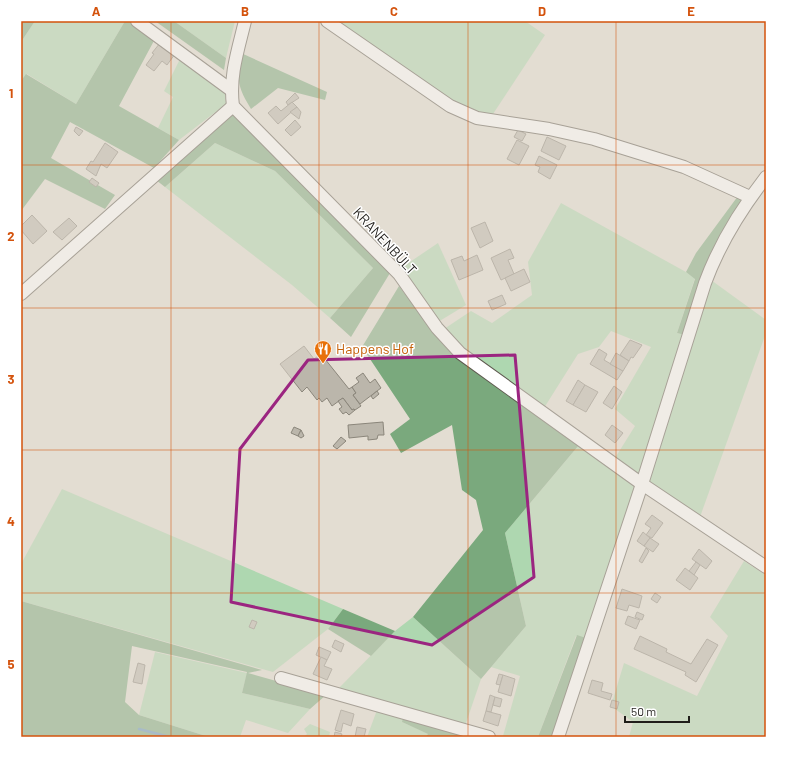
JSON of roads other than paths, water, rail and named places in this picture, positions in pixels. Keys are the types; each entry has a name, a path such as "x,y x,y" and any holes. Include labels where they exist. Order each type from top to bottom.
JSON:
{"street":[{"path":"137,21 231,90"},
{"path":"21,294 233,106 231,90 233,68 245,21"},
{"path":"327,21 450,106 477,118 549,129 594,139 684,167 750,197"},
{"name":"KRANENBÜLT","path":"233,106 399,274 436,328 460,353 642,484 766,567"},
{"path":"558,737 642,484 705,283 713,262 750,197 766,177"},
{"path":"281,678 489,737"}],"waterway":[{"path":"139,729 170,737"}],"place":[{"name":"Happens Hof","path":"323,364"}]}
